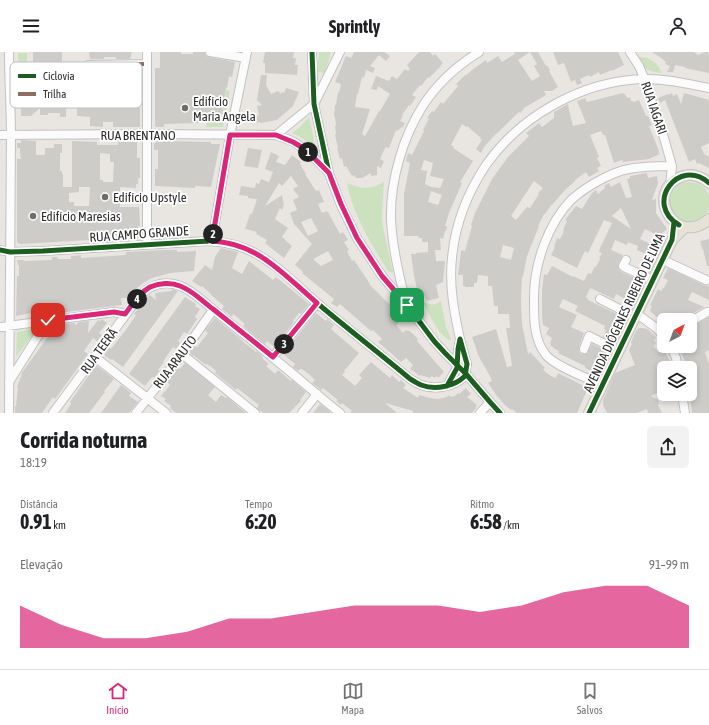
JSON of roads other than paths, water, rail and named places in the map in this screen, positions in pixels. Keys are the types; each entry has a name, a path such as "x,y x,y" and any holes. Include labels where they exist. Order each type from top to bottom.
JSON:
{"main road":[{"path":"709,183 698,176 692,175 685,175 677,178 666,190 664,201 665,207 674,222 685,227 698,226 709,219"},
{"name":"AVENIDA DIÓGENES RIBEIRO DE LIMA","path":"593,411 602,385 672,240 674,222"},
{"name":"AVENIDA DIÓGENES RIBEIRO DE LIMA","path":"672,240 685,227"}],"street":[{"path":"9,52 10,94"},
{"path":"147,52 147,244"},
{"path":"210,52 247,55 230,135 212,241"},
{"path":"312,52 314,104 329,173 341,204 357,238 388,283 443,351 466,374 500,413"},
{"path":"276,135 314,104 340,52"},
{"path":"407,305 399,275 391,220 392,198 396,172 407,138 424,103 437,87 467,60 479,52"},
{"name":"RUA IAGARI","path":"630,52 644,78 662,131 672,166 670,185"},
{"path":"142,64 147,64"},
{"path":"448,386 461,380 466,374 467,364 455,316 452,292 452,258 456,233 463,209 474,185 493,156 520,128 538,114 562,100 584,90 602,85 644,78 667,80 709,88"},
{"path":"8,413 10,326 10,108"},
{"name":"RUA BRENTANO","path":"0,136 147,134 276,135 303,148 329,173"},
{"path":"602,385 558,364 547,356 541,347 536,334 534,294 539,259 548,236 558,216 571,200 592,184 612,174 628,169 672,166 685,175"},
{"name":"RUA CAMPO GRANDE","path":"0,250 10,252 70,250 212,241 228,243 251,251 262,257 419,384 434,387 448,386"},
{"path":"626,260 624,267 653,280"},
{"path":"663,260 706,280"},
{"path":"388,283 399,275"},
{"path":"396,293 399,275"},
{"name":"RUA TEERÃ","path":"53,413 125,314 143,292 159,284 170,283 180,285 186,289 273,357 340,413"},
{"path":"600,299 636,315 657,329"},
{"path":"273,357 317,303"},
{"name":"RUA ARAUTO","path":"136,413 182,354 213,310"},
{"path":"0,327 114,312 125,314"},
{"path":"697,318 707,312"},
{"path":"9,382 48,320"},
{"path":"584,348 589,336 619,351"},
{"path":"448,386 458,366 458,349 460,339"},
{"path":"443,351 453,351 458,349"},
{"path":"182,354 255,413"},
{"path":"95,357 166,413"},
{"path":"302,413 317,394"},
{"path":"683,401 685,413"},
{"path":"480,413 490,402"}],"place":[{"name":"Edifício Maria Angela","path":"185,108"},
{"name":"Edifício Upstyle","path":"105,197"},
{"name":"Edifício Maresias","path":"33,216"}]}
